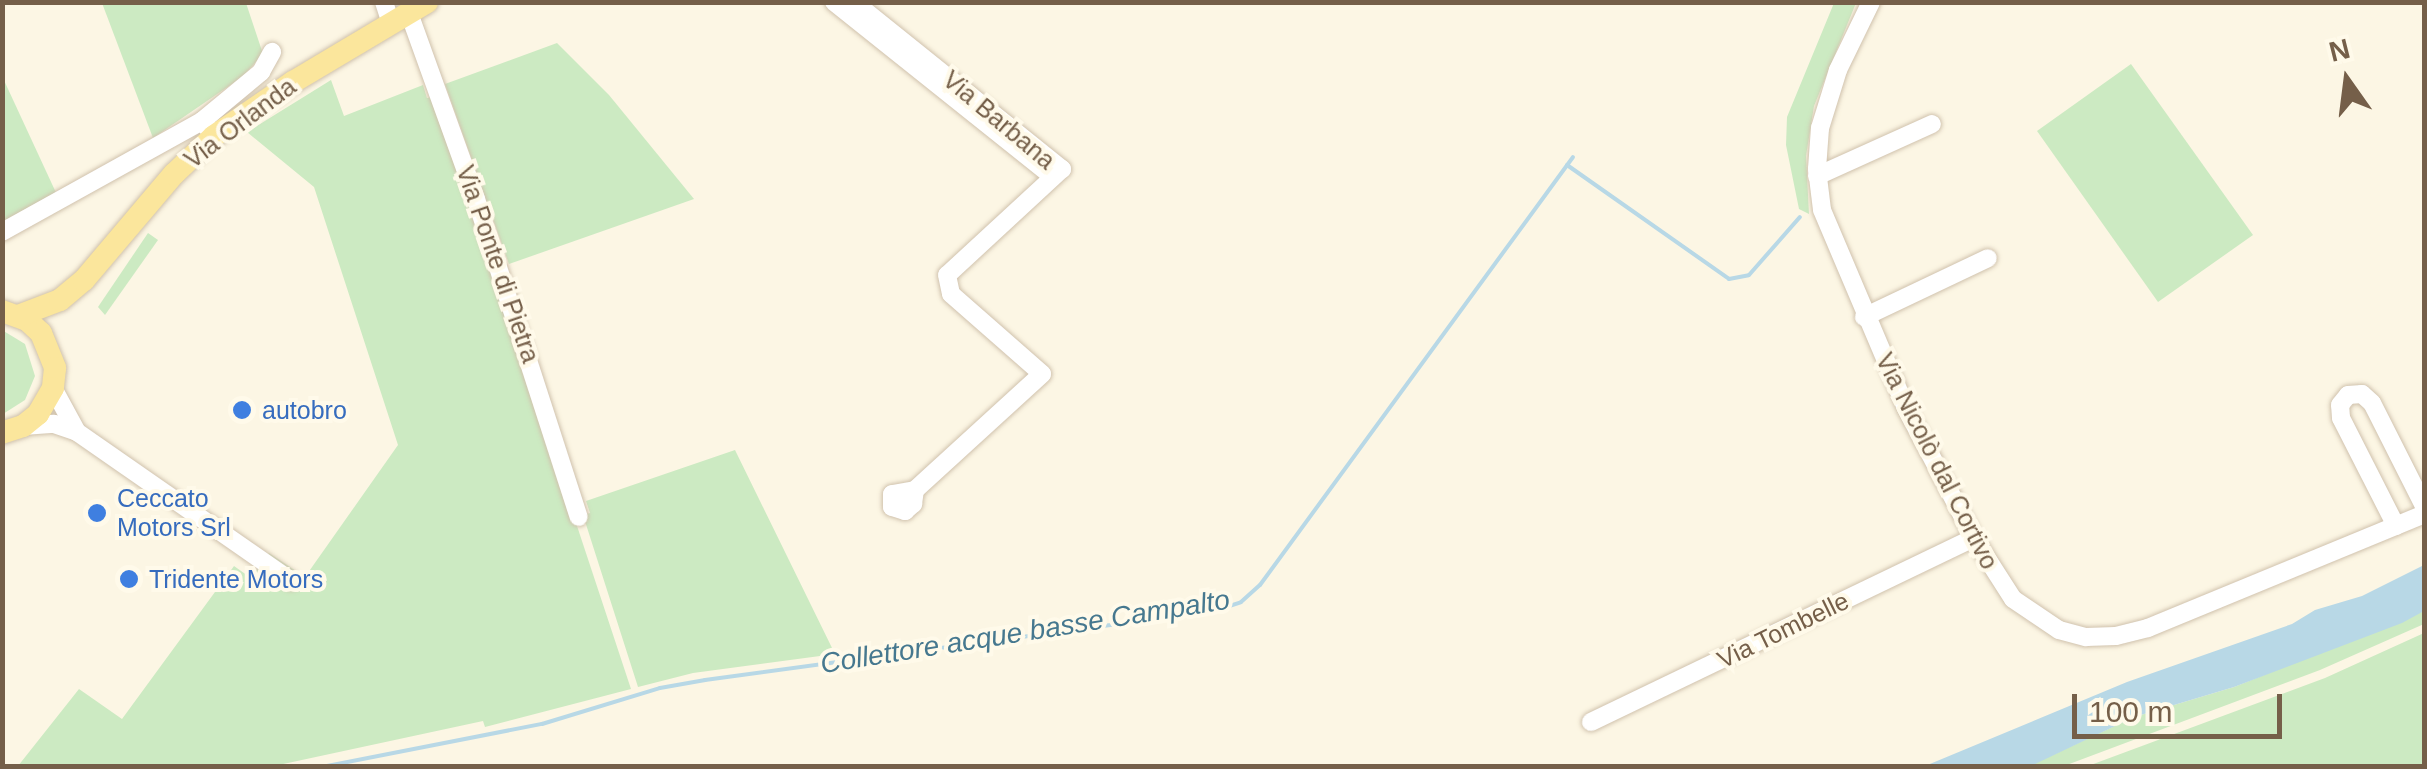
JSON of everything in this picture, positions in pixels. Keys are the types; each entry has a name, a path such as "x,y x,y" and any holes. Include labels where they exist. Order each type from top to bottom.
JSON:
{"main road":[{"name":"Via Orlanda","path":"50,349 54,329 84,280 208,128 293,82 402,11"},
{"name":"Via Orlanda","path":"10,314 60,300 84,280"},
{"path":"8,431 44,406 53,388 50,349 34,326 10,314"}],"street":[{"path":"834,2 1053,177"},
{"name":"Via Barbana","path":"854,2 1062,168 947,276 950,294 1042,374 915,490"},
{"name":"Via Nicolò dal Cortivo","path":"1871,6 1830,90 1820,128 1817,176 1828,230 1864,316 1974,538 2013,599 2035,618 2059,630 2101,636 2148,628 2424,514"},
{"name":"Via Ponte di Pietra","path":"402,11 476,199 580,516"},
{"path":"2,232 150,149 208,128 261,72 272,52"},
{"path":"1817,176 1932,124"},
{"path":"1864,316 1988,258"},
{"path":"53,388 77,432"},
{"path":"2396,526 2341,418 2340,406 2348,396 2362,394 2372,403 2424,506"},
{"path":"8,431 54,424 77,432 290,581"},
{"name":"Via Tombelle","path":"1591,722 1974,538"}],"green space":[{"path":"102,3 246,3 263,54 242,77 153,138"},
{"path":"1834,3 1856,3 1814,106 1806,156 1809,214 1799,209 1786,145 1787,117"},
{"path":"557,43 609,95 694,199 509,264 445,84"},
{"path":"2131,64 2253,235 2158,302 2037,131"},
{"path":"2,76 58,197 2,227"},
{"path":"331,80 344,116 423,85 427,98 435,97 631,689 485,727 483,721 274,766 18,766 79,689 122,719 234,566 251,578 269,553 305,577 398,445 314,187 247,132"},
{"path":"148,233 158,240 105,315 98,307"},
{"path":"2,330 25,344 35,376 25,400 3,414"},
{"path":"735,450 835,654 693,673 638,687 583,515 590,513 586,501"},
{"path":"2424,611 2424,624 2320,670 2064,766 2029,766 2134,717 2234,687"},
{"path":"2424,633 2424,766 2088,766 2325,678"}],"water":[{"path":"2424,565 2424,611 2402,623 2234,687 2134,717 2033,765 1925,766 2127,682 2292,624 2315,610 2362,596"}],"waterway":[{"name":"Collettore acque basse Campalto","path":"327,766 542,724 660,688 1214,611 1241,602 1260,585 1573,157"},
{"path":"1567,165 1729,279 1749,275 1800,217"}],"place":[{"name":"autobro","path":"242,410"},
{"name":"Ceccato Motors Srl","path":"97,513"},
{"name":"Tridente Motors","path":"129,579"}]}
